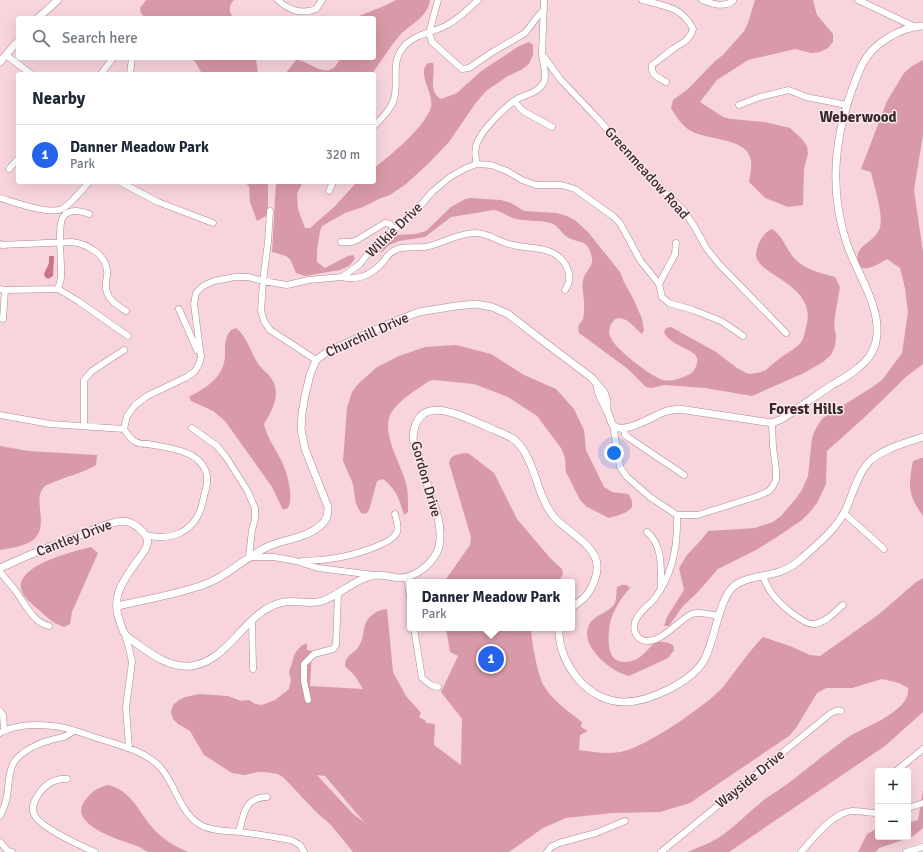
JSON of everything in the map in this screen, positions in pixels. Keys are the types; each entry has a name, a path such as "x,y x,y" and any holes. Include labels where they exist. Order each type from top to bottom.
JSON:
{"street":[{"path":"40,16 58,0"},
{"path":"278,0 298,12 304,12 316,10 322,0"},
{"path":"438,0 429,33 432,42 462,69 469,68 525,33 544,10"},
{"path":"376,124 388,112 393,102 396,92 396,62 400,51 406,43 447,26 462,16 478,0"},
{"path":"544,0 541,39 545,80 534,92 514,101 501,111 477,141 475,153 477,164 491,165 508,171 522,180 536,185 562,185 575,190 614,217 626,232 640,260 659,284 662,297 670,303 721,321 743,336"},
{"path":"642,0 671,8 682,14 694,29 685,43 674,48 652,65 651,70 653,74 666,82"},
{"path":"702,0 716,5 728,5 733,2 733,0"},
{"path":"858,0 913,26"},
{"path":"613,425 618,429 624,430 666,411 679,409 772,423 782,419 858,368 869,356 876,342 878,328 875,311 847,244 837,197 835,165 840,132 847,105 862,64 878,45 895,34 913,26 923,26"},
{"path":"0,62 16,43"},
{"path":"6,54 28,72"},
{"name":"Greenmeadow Road","path":"542,54 561,80 599,120 638,166 684,211 707,249 720,264 786,333"},
{"path":"102,72 112,60"},
{"path":"130,72 132,60"},
{"path":"739,105 760,97 788,90 806,97 847,105"},
{"path":"514,101 523,111 552,127"},
{"path":"9,169 16,161"},
{"name":"Wilkie Drive","path":"342,277 360,264 376,243 412,217 432,192 450,177 477,164"},
{"path":"0,198 42,209 56,211 66,206 87,184"},
{"path":"124,184 158,202 213,223"},
{"path":"329,192 332,184"},
{"path":"58,289 61,277 60,243 63,216 69,212 81,211 89,214"},
{"path":"270,211 261,311 264,321 270,330 316,360"},
{"path":"341,242 352,242 357,240 385,223 390,224 394,229"},
{"path":"129,748 126,707 132,662 125,635 118,617 116,606 118,592 121,583 147,546 148,541 146,536 167,538 180,533 191,525 200,512 207,485 207,472 198,459 182,450 136,442 128,436 124,429 127,416 135,405 147,396 187,377 195,371 199,364 200,358 194,304 196,293 203,286 214,281 235,277 248,277 287,285 308,280 342,277 350,279 361,278 375,269 390,252 399,248 424,247 462,235 474,233 486,234 511,245 538,248 555,254 563,262 569,274 570,279 565,290"},
{"path":"0,244 74,242 91,248 99,254 106,263 108,274 106,293 115,304 126,311"},
{"path":"659,284 674,254 676,243"},
{"path":"0,318 3,319 3,289 58,289 128,336"},
{"name":"Churchill Drive","path":"116,606 202,586 218,578 249,557 270,546 314,530 322,525 328,517 328,507 305,449 301,429 305,396 316,360 326,352 393,322 420,312 476,304 492,307 508,314 592,378 597,386 601,401 607,410 613,425"},
{"path":"179,310 200,358"},
{"path":"84,426 84,380 92,371 124,350"},
{"name":"Gordon Drive","path":"249,557 274,557 296,561 318,568 400,578 414,575 426,567 436,553 440,544 440,537 437,516 413,439 419,420 429,412 436,409 443,410 465,417 515,440 523,450 546,506 553,516 593,553 597,564 597,574 585,597 575,605"},
{"path":"0,414 50,424 124,429"},
{"path":"613,425 620,467 626,477 650,497 677,515 698,515 758,496 769,491 776,480 772,423"},
{"path":"192,428 217,446 226,457 247,490 256,508 249,557"},
{"path":"624,430 625,435 684,475"},
{"path":"558,631 562,652 575,675 583,685 601,697 624,702 640,700 675,686 693,674 707,655 719,616 728,594 734,586 743,581 779,572 801,559 832,530 844,513 862,470 870,461 879,454 923,437"},
{"path":"844,513 884,549"},
{"path":"296,561 336,558 382,545 391,540 397,531 395,514"},
{"path":"677,515 678,534 670,571 651,604 638,615 635,621 635,632 641,639 646,641 657,639 692,614 701,613 719,616"},
{"name":"Cantley Drive","path":"0,568 117,521 128,521 134,523 146,536"},
{"path":"647,532 654,537 658,544 661,567 661,588"},
{"path":"0,572 35,618 42,624 49,626"},
{"path":"125,635 156,657 176,665 192,666 206,662 221,652 252,620 271,606 285,602 320,602 338,594 359,581 377,575"},
{"path":"762,576 771,593 793,614 802,621 810,624 816,624 825,620 843,606"},
{"path":"308,700 304,681 304,664 314,654 334,649 336,646 338,594"},
{"path":"252,620 253,669"},
{"path":"414,631 422,678 431,685 438,687"},
{"name":"Wayside Drive","path":"661,852 831,713 838,710 841,711"},
{"path":"0,712 3,715 2,732 27,725 55,726 73,730 129,748 146,756 160,767 168,778 185,810 192,819 200,825 227,831 291,840 300,845 304,852"},
{"path":"0,816 7,796 9,776 13,764 21,754 50,740 65,737 73,730"},
{"path":"900,768 923,749"},
{"path":"67,779 59,779 44,787 34,801 33,813 37,819 46,826 94,852"},
{"path":"239,832 244,810 248,804 254,799 267,797"},
{"path":"911,807 923,803"},
{"path":"801,852 828,823 838,816 851,812 875,813"},
{"path":"548,852 551,847 559,843 596,833 625,821"},
{"path":"0,842 12,852"},
{"path":"906,852 923,847"}],"shaded area":[{"path":"146,0 234,0 230,9 232,16 143,16 140,8"},
{"path":"396,0 430,0 426,11 400,35 373,72 287,72 296,60 319,69 331,70 336,66 339,60 376,60 376,16 359,16"},
{"path":"755,0 813,0 817,15 833,34 833,42 828,48 820,52 811,53 795,49 748,60 717,80 700,102 723,117 765,122 790,128 802,139 807,146 808,154 804,169 803,205 788,207 765,198 749,182 751,163 750,157 746,151 733,143 691,131 682,124 671,108 673,100 688,89 716,60 723,55 744,31"},
{"path":"529,42 533,45 533,55 529,64 486,91 475,104 449,142 428,164 406,184 390,195 345,213 322,226 317,250 317,262 325,268 353,255 355,259 349,266 340,270 305,276 296,273 290,259 286,256 272,252 276,184 302,184 297,193 298,209 305,228 310,228 334,207 355,184 376,184 376,166 398,149 423,123 431,107 430,96 424,78 425,67 428,63 433,63 434,92 441,99 457,93 480,72 519,46"},
{"path":"194,60 256,60 258,72 201,72"},
{"path":"923,60 923,135 914,190 923,252 923,364 907,376 827,451 826,484 817,503 810,512 802,520 774,539 718,569 698,592 683,606 669,626 664,626 667,617 684,590 679,568 687,555 708,531 755,528 773,522 781,516 802,490 808,476 812,438 821,420 882,380 902,353 908,312 905,288 900,268 887,259 874,266 863,268 860,267 858,260 860,250 876,235 881,224 880,210 871,172 861,169 887,101 904,73 912,66"},
{"path":"246,184 268,184 268,211 266,216 257,221 250,202 249,186"},
{"path":"465,199 501,200 511,203 524,211 556,213 567,216 576,221 588,232 620,272 642,319 644,330 642,334 627,320 619,318 615,319 610,328 609,333 611,338 619,349 634,362 658,378 663,380 674,380 680,378 692,373 697,365 697,358 692,352 671,341 667,337 664,332 666,328 671,327 716,352 737,368 751,374 766,370 802,341 807,323 807,309 802,298 794,289 765,268 758,261 756,254 758,245 762,238 772,229 779,235 799,263 814,271 835,277 840,287 834,326 836,336 835,346 831,355 823,362 804,373 752,396 705,388 664,385 651,388 646,387 628,369 579,333 579,326 584,315 583,281 585,274 592,264 592,258 589,248 584,243 567,237 555,225 542,221 516,219 494,210 451,217 425,237 399,241 389,245 382,252 377,251 377,246 385,239 394,235 416,234 426,231 451,207"},
{"path":"49,256 54,256 53,276 48,279 44,274 49,263"},
{"path":"236,328 246,340 258,364 269,376 276,390 273,408 264,424 269,438 283,465 289,484 290,503 288,508 283,510 272,487 225,421 213,411 191,401 189,397 208,385 218,375 224,362 226,338 231,330"},
{"path":"456,345 491,354 524,375 556,389 574,409 584,430 586,450 604,487 612,492 628,494 632,504 631,508 624,513 609,518 587,507 580,500 566,472 565,458 561,448 537,416 508,397 474,384 434,380 429,381 413,392 394,408 388,421 390,440 407,487 408,512 404,515 399,499 388,483 383,479 377,481 369,510 366,514 361,513 356,504 353,484 343,461 347,408 352,392 358,384 377,367 399,356 425,347"},
{"path":"0,446 29,451 97,455 96,465 45,486 41,492 41,522 37,536 30,542 23,545 0,550"},
{"path":"468,453 494,473 517,519 551,559 562,569 563,574 560,579 446,579 470,545 471,537 449,463 454,456"},
{"path":"923,458 923,516 914,502 910,490 910,478 913,461"},
{"path":"91,547 98,553 72,612 70,624 64,627 51,621 24,596 21,583 26,575 35,567 46,561"},
{"path":"923,578 923,712 885,746 729,852 688,852 711,842 724,834 765,799 829,751 850,736 895,711 907,696 908,688 899,683 882,679 852,688 826,688 817,693 796,728 789,736 690,803 660,812 612,813 566,818 543,828 509,852 353,852 331,825 316,812 283,777 278,774 264,772 245,775 232,773 204,755 190,731 178,724 173,719 171,712 173,705 179,700 185,697 200,694 228,696 241,701 249,700 255,704 262,705 275,700 289,689 291,680 289,672 295,653 301,646 307,643 307,650 312,651 310,686 363,689 355,676 345,666 346,662 349,656 359,646 366,622 369,618 380,610 387,609 393,672 406,696 421,713 419,717 426,721 426,723 435,724 434,745 461,765 462,719 441,692 458,656 450,652 446,631 531,631 535,658 539,675 544,686 556,701 582,722 581,727 588,731 580,735 579,750 613,753 634,748 647,741 676,724 704,704 723,687 747,655 763,637 790,646 810,655 820,656 878,615 915,583","holes":["317,775 325,776 364,822 353,814"]},
{"path":"627,585 630,588 618,604 610,623 609,648 614,658 619,661 630,662 640,657 652,645 658,642 667,642 673,645 674,650 669,657 664,660 629,676 613,669 598,656 588,641 587,633 591,621 613,606 616,601 617,587"},
{"path":"108,785 123,792 129,797 152,827 164,839 188,852 148,852 110,836 90,825 84,818 81,811 84,802 94,791"},
{"path":"923,790 923,828 911,837 911,822 918,820"},
{"path":"875,830 875,840 903,840 879,848 876,852 858,852 867,834"}],"place":[{"name":"Danner Meadow Park","path":"491,659"}],"district":[{"name":"Weberwood","path":"858,117"},
{"name":"Forest Hills","path":"806,409"}]}
